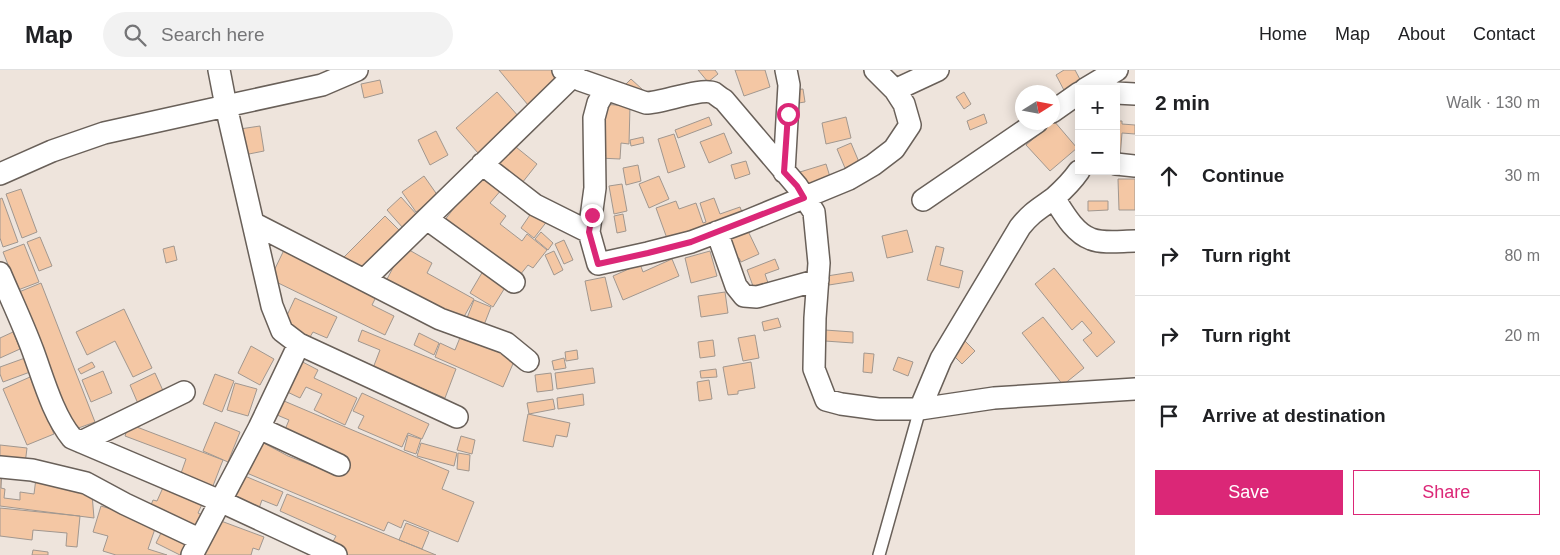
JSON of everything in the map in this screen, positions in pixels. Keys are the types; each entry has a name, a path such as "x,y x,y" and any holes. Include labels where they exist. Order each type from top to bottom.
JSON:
{"street":[{"path":"219,70 272,306 282,331 299,344 457,417"},
{"path":"0,174 104,132 322,85 357,70"},
{"path":"784,172 789,85 786,70"},
{"path":"606,89 598,103 594,118 595,188 589,232 598,264 691,242 849,179 872,165 894,149 910,125 904,104 895,90 876,70"},
{"path":"895,90 938,70"},
{"path":"1092,85 1118,70"},
{"path":"1115,85 1118,70"},
{"path":"365,279 482,164 568,73 646,103 656,103 701,91 713,92 724,100 797,186 814,212 819,263 814,369 826,400 878,409 920,409 994,398 1135,389"},
{"path":"1120,93 1135,94"},
{"path":"1060,106 1075,96"},
{"path":"923,200 1025,130"},
{"path":"482,164 535,205 589,232"},
{"path":"1120,164 1135,166"},
{"path":"920,409 942,359 1020,227 1035,210 1054,198 1076,175"},
{"path":"1054,198 1079,232 1091,239 1135,241"},
{"path":"427,219 514,282"},
{"path":"254,223 440,319 506,343 528,361"},
{"path":"717,232 736,286 744,296 757,297 818,280"},
{"path":"0,273 32,349 44,384 62,422 72,438 220,501 336,555"},
{"path":"0,467 32,470 86,482 196,547 259,428 299,344"},
{"path":"81,442 184,392"},
{"path":"259,428 339,465"}],"lane":[{"path":"879,555 920,409"}],"building":[{"path":"499,70 556,70 560,74 528,105"},
{"path":"698,70 715,70 718,74 708,82"},
{"path":"735,70 765,70 770,87 744,96"},
{"path":"1064,70 1075,70 1083,85 1075,85 1075,89 1066,94 1056,75"},
{"path":"631,79 643,90 637,97 625,85"},
{"path":"380,80 383,93 364,98 361,84"},
{"path":"803,89 805,102 792,104 791,90"},
{"path":"497,92 519,117 478,153 456,128"},
{"path":"964,92 971,104 964,109 956,97"},
{"path":"602,104 630,106 629,144 621,143 620,159 599,158"},
{"path":"984,114 987,123 970,130 967,121"},
{"path":"709,117 712,125 678,138 675,130"},
{"path":"846,117 851,138 826,144 822,123"},
{"path":"1120,121 1122,121 1122,124 1135,125 1135,134 1122,133 1120,158"},
{"path":"260,126 264,151 244,155 240,129"},
{"path":"1060,128 1075,146 1075,150 1050,171 1026,145 1044,130 1060,130"},
{"path":"436,131 448,155 430,165 418,140"},
{"path":"724,133 732,153 709,163 700,142"},
{"path":"674,134 685,167 668,173 658,139"},
{"path":"643,137 644,143 631,146 630,140"},
{"path":"511,143 537,164 522,183 496,161"},
{"path":"851,143 859,162 845,168 837,149"},
{"path":"746,161 750,174 735,179 731,165"},
{"path":"826,164 831,180 805,189 800,172"},
{"path":"638,165 641,181 626,185 623,168"},
{"path":"482,172 502,189 490,203 506,216 500,224 522,241 527,234 547,250 533,268 528,265 516,280 444,221"},
{"path":"424,176 438,196 416,212 402,192"},
{"path":"659,176 669,199 649,208 639,184"},
{"path":"1118,179 1135,179 1135,210 1119,210"},
{"path":"622,184 627,211 614,214 609,186"},
{"path":"21,189 37,232 22,238 6,194"},
{"path":"401,197 418,216 403,228 387,210"},
{"path":"2,198 18,242 3,247 0,238 0,199"},
{"path":"714,198 720,214 740,207 744,217 669,244 656,208 676,201 679,209 696,203 703,223 706,222 700,203"},
{"path":"1088,201 1108,201 1108,210 1088,211"},
{"path":"534,209 548,220 534,238 521,228"},
{"path":"623,214 626,231 617,233 614,216"},
{"path":"385,216 402,233 361,273 340,261"},
{"path":"907,230 913,252 887,258 882,236"},
{"path":"748,231 759,254 741,262 739,258 731,262 723,243"},
{"path":"541,232 553,243 548,250 535,239"},
{"path":"40,237 52,266 39,271 27,242"},
{"path":"564,240 573,260 564,264 555,244"},
{"path":"24,244 39,282 18,290 3,252"},
{"path":"174,246 177,260 166,263 163,249"},
{"path":"936,246 944,248 940,265 963,271 959,288 927,280"},
{"path":"404,247 432,263 427,273 474,299 461,322 386,281"},
{"path":"284,250 377,295 372,305 394,316 385,335 270,279"},
{"path":"554,251 563,270 554,275 545,255"},
{"path":"710,251 717,276 691,283 685,258"},
{"path":"672,259 679,276 623,300 613,276 640,264 643,272"},
{"path":"775,259 779,269 765,274 770,289 756,294 747,270"},
{"path":"1054,268 1115,342 1097,357 1083,340 1092,333 1082,321 1072,330 1035,284"},
{"path":"483,271 506,286 493,307 470,293"},
{"path":"852,272 854,281 829,285 827,276"},
{"path":"605,277 612,307 591,311 585,281"},
{"path":"41,283 95,422 73,430 19,292"},
{"path":"725,292 728,313 701,317 698,296"},
{"path":"295,298 337,317 327,338 313,332 310,337 283,324"},
{"path":"474,300 491,307 484,325 467,318"},
{"path":"124,309 152,368 133,377 115,341 87,355 76,332"},
{"path":"1043,317 1084,368 1063,385 1022,333"},
{"path":"778,318 781,327 764,331 762,322"},
{"path":"362,330 456,369 445,398 373,368 380,350 358,341"},
{"path":"825,330 853,332 853,343 825,341"},
{"path":"13,332 20,349 0,358 0,338"},
{"path":"419,333 439,343 434,355 414,345"},
{"path":"461,335 515,359 503,387 435,357 440,343 455,350"},
{"path":"755,335 759,358 743,361 738,338"},
{"path":"962,338 975,351 962,364 949,351"},
{"path":"713,340 715,356 700,358 698,342"},
{"path":"251,346 274,359 260,385 238,373"},
{"path":"577,350 578,359 566,361 565,352"},
{"path":"864,353 874,354 872,373 863,372"},
{"path":"898,357 913,362 908,376 893,370"},
{"path":"25,358 30,372 3,382 0,367"},
{"path":"295,358 318,370 314,378 357,398 345,425 314,410 322,394 306,387 300,398 281,389"},
{"path":"564,358 566,368 554,370 552,361"},
{"path":"92,362 95,367 81,374 78,369"},
{"path":"751,362 755,388 738,391 738,394 728,395 723,367"},
{"path":"593,368 595,383 557,389 555,373"},
{"path":"716,369 717,377 701,378 700,371"},
{"path":"103,371 112,393 91,402 82,380"},
{"path":"155,373 165,395 139,406 130,385"},
{"path":"551,373 553,390 537,392 535,375"},
{"path":"215,374 234,381 222,412 203,404"},
{"path":"30,377 54,434 27,445 3,389"},
{"path":"709,380 712,399 699,401 697,382"},
{"path":"235,383 257,389 248,416 227,410"},
{"path":"362,393 429,424 422,439 408,433 402,447 358,428 364,416 353,411"},
{"path":"583,394 584,405 558,409 557,398"},
{"path":"277,398 449,471 442,489 474,502 458,542 404,520 401,528 388,522 384,531 242,471 258,440 288,456 340,476 348,457 284,432 289,420 270,412"},
{"path":"553,399 555,409 529,414 527,403"},
{"path":"528,414 570,423 567,437 556,435 553,447 523,441"},
{"path":"215,422 240,432 228,462 203,451"},
{"path":"129,424 223,460 211,491 179,479 186,459 125,436"},
{"path":"408,435 421,439 416,454 404,450"},
{"path":"461,436 475,440 472,454 457,450"},
{"path":"421,443 457,453 454,466 417,456"},
{"path":"0,445 27,448 25,464 0,461"},
{"path":"458,453 470,455 469,471 457,469"},
{"path":"0,471 2,471 1,488 5,489 4,498 20,500 20,492 34,494 36,478 92,494 94,518 0,506"},
{"path":"240,474 283,492 277,506 262,500 257,514 227,502"},
{"path":"165,483 204,500 198,513 202,515 195,530 149,510 153,500 157,501"},
{"path":"287,494 436,555 343,555 329,549 336,536 280,511"},
{"path":"101,506 157,523 148,549 167,555 116,555 103,551 108,536 93,532"},
{"path":"0,508 80,516 77,547 66,546 67,533 33,530 32,540 0,536"},
{"path":"213,518 264,537 259,550 253,548 251,555 196,555"},
{"path":"406,523 429,532 422,549 399,540"},
{"path":"163,529 187,541 180,555 156,543"},
{"path":"33,550 48,552 48,555 32,555"}],"route":[{"path":"592,215 589,232 598,264 691,242 747,222 804,198 797,186 784,172 788,114"}]}
